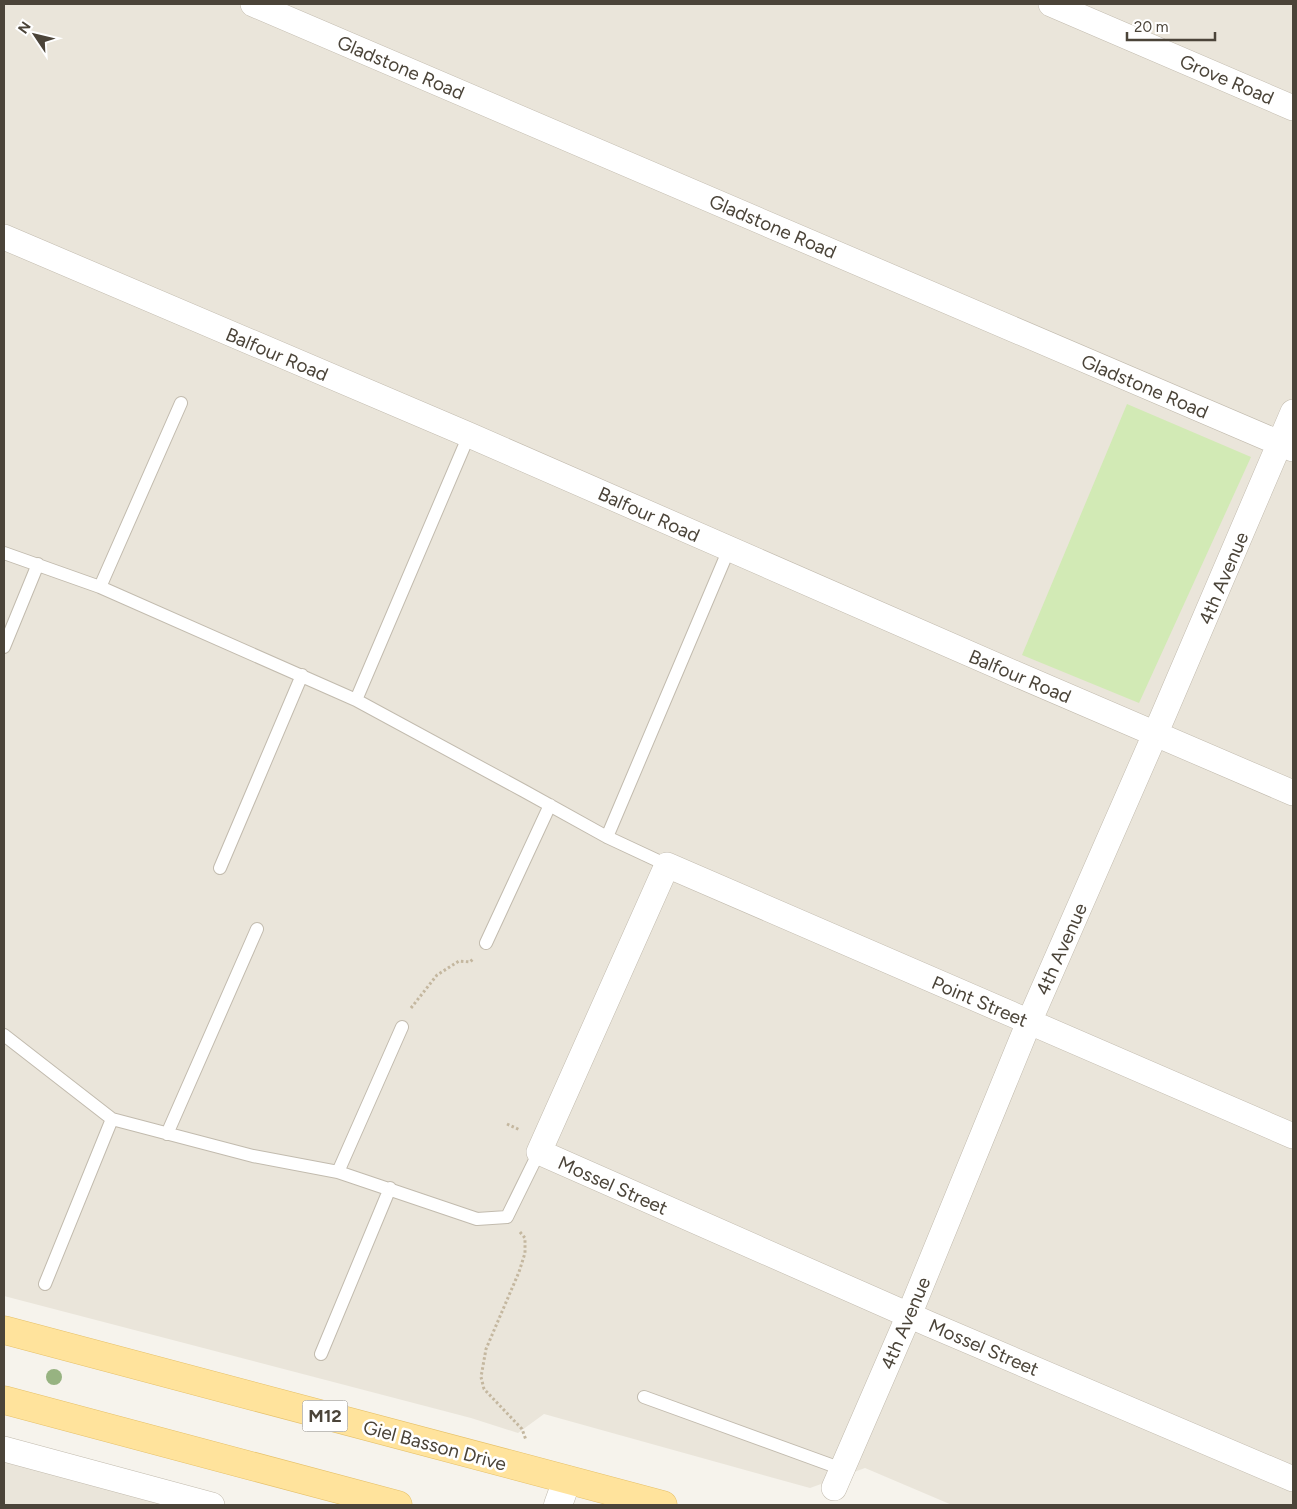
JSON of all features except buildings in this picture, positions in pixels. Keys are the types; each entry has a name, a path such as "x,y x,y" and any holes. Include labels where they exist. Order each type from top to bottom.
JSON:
{"main road":[{"name":"Giel Basson Drive","path":"4,1330 566,1480 599,1497 663,1505"},
{"path":"4,1400 398,1505"}],"street":[{"name":"Gladstone Road","path":"252,4 1286,447"},
{"name":"Grove Road","path":"1051,4 1293,108"},
{"name":"Balfour Road","path":"4,237 470,435 1293,793"},
{"name":"4th Avenue","path":"838,1478 909,1315 1029,1022 1156,734 1286,447 1293,412"},
{"name":"Point Street","path":"667,866 1293,1136"},
{"path":"539,1152 667,866"},
{"name":"Mossel Street","path":"539,1152 909,1315 1293,1479"},
{"path":"4,1449 212,1505"},
{"path":"558,1505 566,1480"}],"lane":[{"path":"100,587 181,403"},
{"path":"356,700 470,435"},
{"path":"606,837 729,549"},
{"path":"4,553 100,587 356,700 606,837 667,866"},
{"path":"4,646 38,564"},
{"path":"220,868 302,675"},
{"path":"486,943 550,806"},
{"path":"167,1134 257,929"},
{"path":"338,1172 402,1027"},
{"path":"4,1035 112,1119 253,1156 338,1172 477,1219 507,1217 539,1152"},
{"path":"44,1284 112,1119"},
{"path":"321,1354 390,1188"},
{"path":"644,1397 838,1478"}],"path":[{"path":"402,1027 410,1009 437,975 459,961 470,962 486,943"},
{"path":"507,1124 525,1132"},
{"path":"525,1238 525,1253 519,1272 486,1349 481,1377 484,1389 522,1429 526,1440"}],"shaded area":[{"path":"4,4 1293,4 1293,1505 952,1505 865,1468 810,1488 544,1414 518,1433 471,1418 4,1296"},
{"path":"4,1454 195,1505 4,1505"}],"green space":[{"path":"1127,404 1251,457 1139,703 1022,655"}]}
